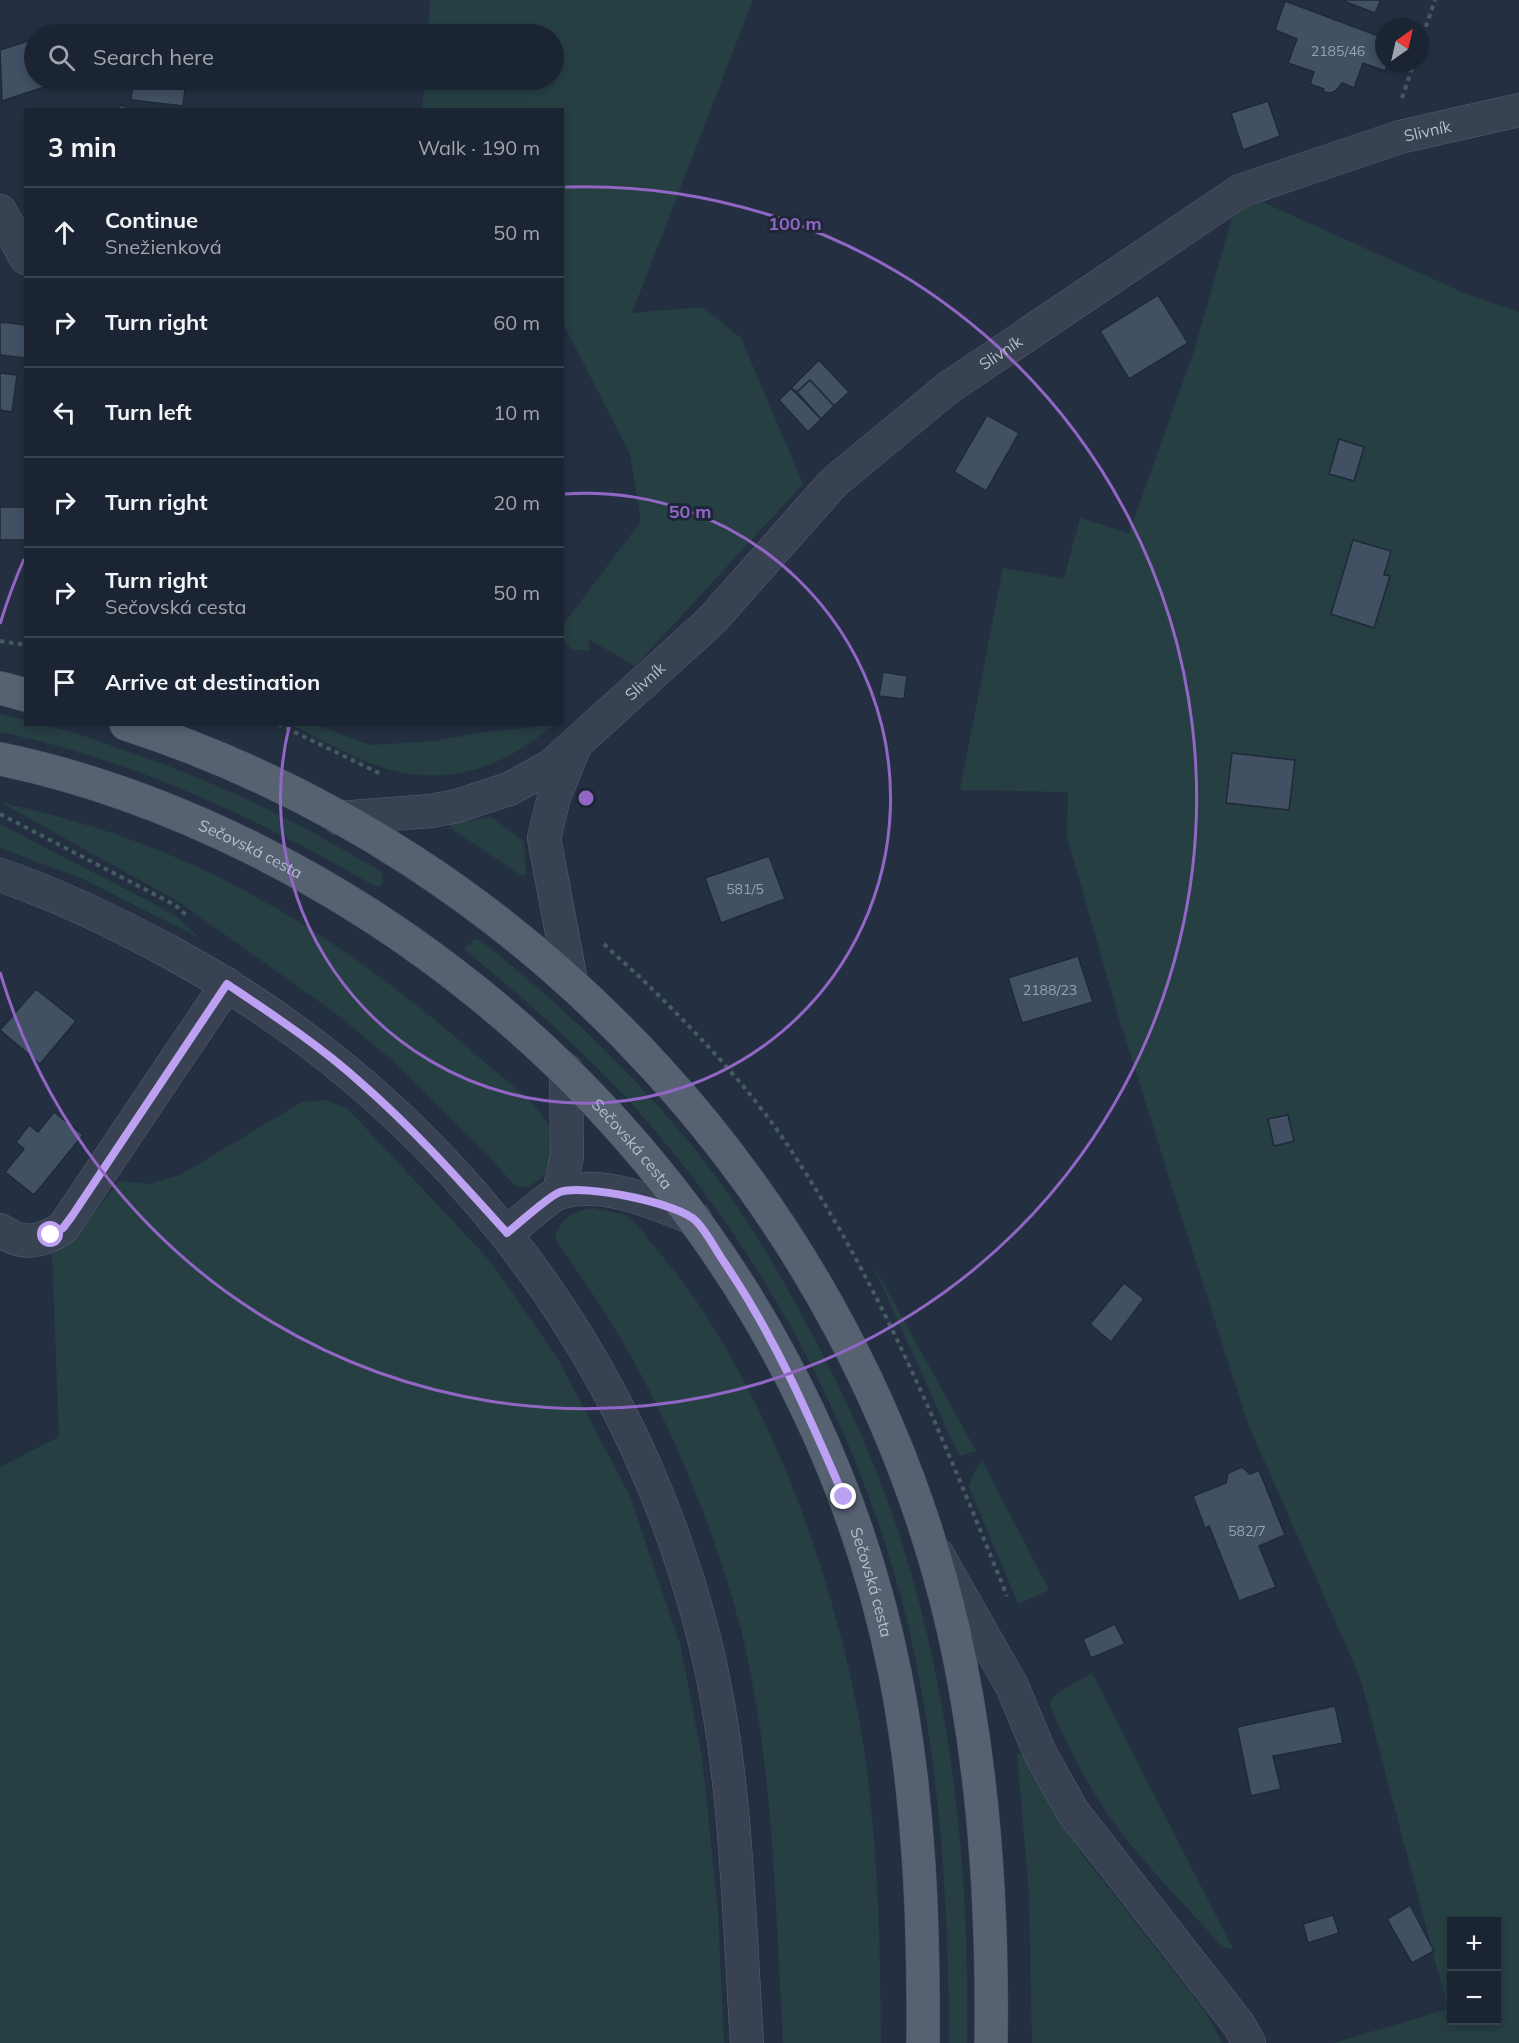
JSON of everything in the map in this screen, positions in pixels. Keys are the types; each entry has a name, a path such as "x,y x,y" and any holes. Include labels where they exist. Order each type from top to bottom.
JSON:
{"main road":[{"path":"0,688 24,694"},
{"path":"144,727 217,757 339,818 452,889 504,926 571,981 642,1050 731,1155 776,1220 819,1288 870,1389 904,1466 927,1536 954,1636 968,1702 980,1781 988,1864 992,1966 991,2043"},
{"name":"Sečovská cesta","path":"0,759 81,780 138,799 218,831 305,875 355,904 452,971 519,1025 566,1070 649,1161 695,1220 756,1313 800,1397 844,1497 880,1613 895,1672 919,1837 924,1944 923,2043"}],"street":[{"name":"Slivník","path":"339,818 431,811 483,800 526,781 551,766 711,621 834,482 948,388 1240,191 1400,137 1519,110"},
{"path":"0,212 24,254"},
{"path":"571,981 544,838 554,797 576,744"},
{"path":"0,875 113,921 227,984 298,1031 360,1081 442,1161 507,1233 568,1321 615,1399 656,1491 682,1562 703,1635 718,1706 730,1794 747,2043"},
{"path":"0,1230 13,1239 27,1243 51,1235 63,1228 227,984"},
{"path":"559,1192 567,1155 566,1070"},
{"path":"507,1233 559,1192 579,1190 615,1193 649,1201 695,1220"},
{"path":"927,1536 1012,1686 1040,1753 1073,1812 1239,2025 1249,2043"}],"path":[{"path":"1429,18 1435,0"},
{"path":"0,641 24,645"},
{"path":"0,814 175,905 192,920"}],"green space":[{"path":"430,0 753,0 632,313 702,307 741,338 803,484 635,666 588,639 590,651 571,649 564,642 564,624 641,521 630,454 564,325 564,108 422,108 424,90 564,90 564,24 429,24"},
{"path":"1258,200 1464,293 1519,312 1519,2043 1334,2043 1447,2009 1447,2025 1501,2025 1501,1917 1447,1917 1447,2005 1360,1677 1248,1424 1116,1008 1067,836 1068,792 960,790 1003,568 1064,579 1080,518 1129,533 1194,351 1234,211"},
{"path":"0,714 24,720 24,726 49,726 84,736 187,774 253,802 317,834 381,872 383,882 379,886 374,886 240,815 146,775 98,758 0,732"},
{"path":"294,726 319,726 370,745 435,741 483,732 552,726 516,752 496,762 455,774 411,774 388,769 351,755"},
{"path":"0,802 90,826 134,841 219,877 299,922 375,973 447,1030 536,1108 551,1133 550,1159 543,1176 526,1188 513,1184 489,1156 391,1059 335,1013 179,902"},
{"path":"491,817 524,842 526,874 522,876 450,828 451,824"},
{"path":"0,824 162,908 179,919 200,938 83,879 0,848"},
{"path":"475,939 481,941 564,1011 616,1061 705,1162 750,1226 777,1270 817,1343 858,1428 903,1546 935,1667 946,1729 961,1855 965,1918 967,2043 949,2043 942,1849 931,1752 915,1657 896,1578 871,1501 840,1426 805,1352 764,1281 719,1213 670,1149 617,1088 542,1016 464,949"},
{"path":"323,1100 347,1108 491,1262 558,1359 630,1496 680,1644 702,1756 718,1912 724,2043 0,2043 0,1467 59,1437 52,1252 79,1233 119,1181 149,1184 182,1174 302,1102"},
{"path":"593,1208 626,1215 639,1227 704,1312 762,1416 783,1464 819,1562 847,1663 865,1754 877,1878 881,2043 783,2043 769,1806 749,1665 727,1580 712,1535 676,1446 635,1363 555,1239 560,1226 568,1217 579,1211"},
{"path":"872,1264 976,1451 961,1456 956,1449"},
{"path":"982,1460 1049,1590 1018,1604 969,1487 973,1474"},
{"path":"1092,1673 1233,1949 1222,1947 1139,1855 1104,1809 1074,1757 1049,1703 1057,1693"},
{"path":"1017,1753 1022,1754 1082,1854 1204,2010 1222,2043 1032,2043 1029,1895"}],"building":[{"path":"1341,0 1381,0 1375,13"},
{"path":"1285,1 1375,35 1375,67 1363,63 1354,88 1342,83 1337,90 1331,93 1323,92 1324,89 1310,84 1314,72 1288,63 1297,39 1275,30"},
{"path":"24,42 24,90 36,90 2,101 0,50"},
{"path":"132,90 185,90 183,106 131,100"},
{"path":"1268,101 1280,136 1243,150 1231,113"},
{"path":"1158,295 1188,343 1129,379 1100,331"},
{"path":"0,322 24,325 24,358 0,355"},
{"path":"819,360 849,392 834,406 810,380 797,392 791,388"},
{"path":"0,373 17,375 12,412 0,410"},
{"path":"810,380 834,406 821,419 797,392"},
{"path":"791,388 821,419 808,432 779,400"},
{"path":"987,415 1019,433 986,491 954,472"},
{"path":"1339,439 1364,447 1354,481 1329,474"},
{"path":"0,507 24,507 24,540 0,540"},
{"path":"1353,540 1391,551 1384,575 1390,576 1374,628 1331,614"},
{"path":"883,672 907,676 904,699 879,696"},
{"path":"1232,753 1295,760 1289,810 1226,803"},
{"path":"769,856 785,899 721,923 705,878"},
{"path":"1078,956 1093,1002 1022,1023 1008,978"},
{"path":"36,989 76,1021 40,1064 0,1030"},
{"path":"54,1112 83,1135 34,1195 5,1172 24,1149 16,1142 29,1125 38,1132"},
{"path":"1288,1115 1294,1141 1274,1146 1268,1119"},
{"path":"1124,1283 1144,1299 1111,1342 1090,1324"},
{"path":"1242,1467 1250,1474 1259,1470 1285,1535 1259,1546 1276,1587 1239,1601 1209,1526 1205,1528 1193,1496 1226,1483 1228,1473"},
{"path":"1115,1624 1125,1644 1091,1658 1083,1639"},
{"path":"1335,1706 1343,1743 1273,1756 1281,1789 1251,1796 1237,1727"},
{"path":"1410,1905 1434,1951 1412,1963 1387,1919"},
{"path":"1333,1915 1339,1933 1308,1943 1303,1924"}],"route":[{"path":"51,1235 63,1228 72,1216 227,984 298,1031 360,1081 442,1161 507,1233 559,1192 579,1190 615,1193 649,1201 695,1220 733,1275 761,1323 791,1379 844,1497"}]}
